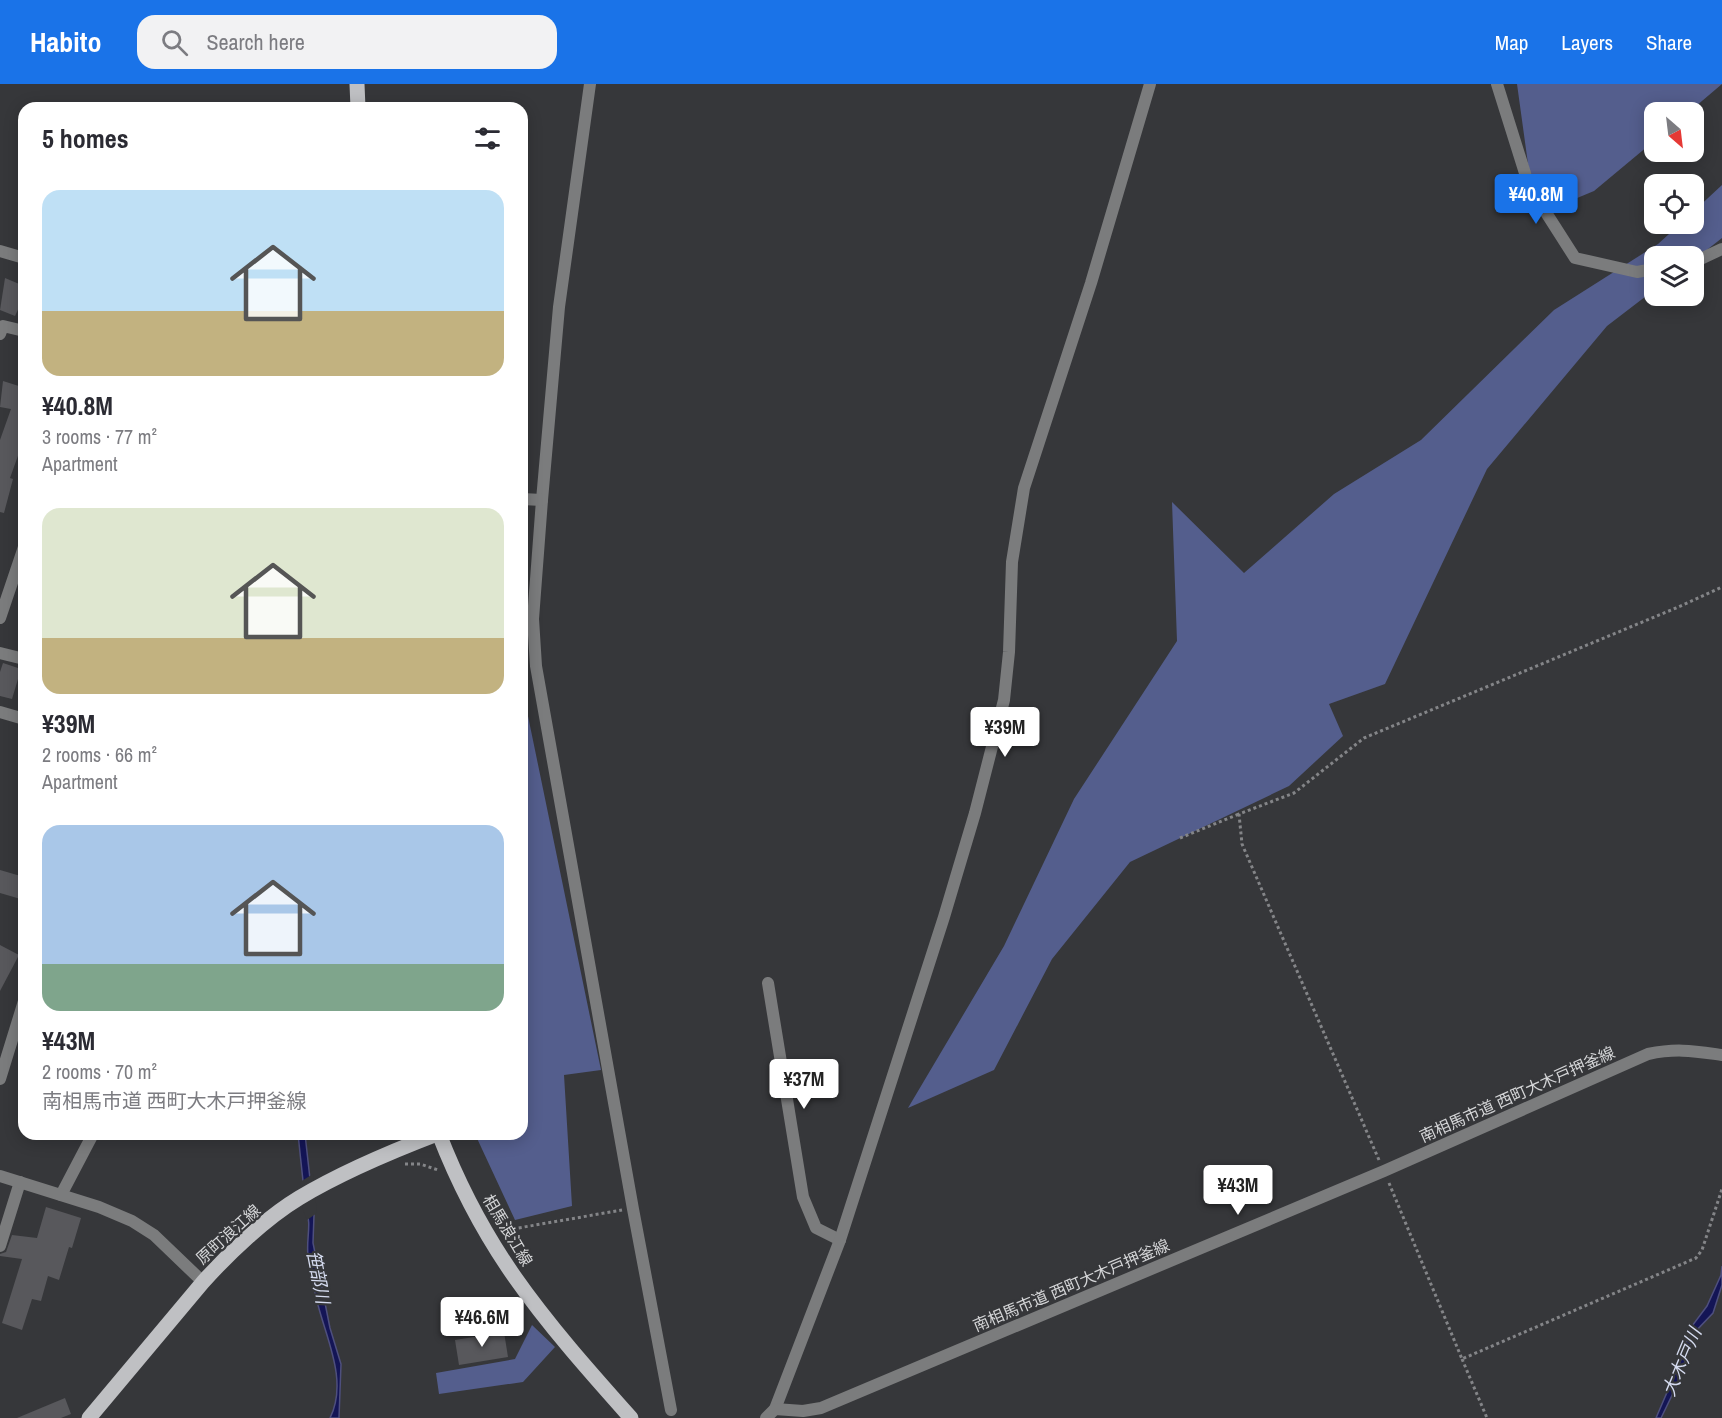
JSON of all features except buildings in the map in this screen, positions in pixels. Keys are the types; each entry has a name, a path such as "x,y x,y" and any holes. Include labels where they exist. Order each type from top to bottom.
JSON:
{"main road":[{"path":"357,84 358,102"},
{"name":"原町浪江線","path":"89,1418 203,1282 224,1260 271,1219 298,1199 327,1183 421,1140"},
{"name":"相馬浪江線","path":"440,1140 451,1165 497,1230 513,1274 565,1343 631,1418"}],"street":[{"path":"590,84 559,307 533,619 536,666 671,1410"},
{"path":"771,1414 840,1240 975,813 1004,700 1009,652 1012,562 1024,488 1091,283 1150,84"},
{"path":"1497,84 1529,186 1575,258 1636,272 1644,271"},
{"path":"1704,257 1722,249"},
{"path":"0,251 18,256"},
{"path":"1,328 18,330"},
{"path":"528,499 542,500"},
{"path":"0,618 18,565"},
{"path":"0,653 18,658"},
{"path":"0,712 18,717"},
{"path":"768,983 803,1197 816,1228 840,1240"},
{"path":"0,1079 18,1020"},
{"name":"南相馬市道 西町大木戸押釜線","path":"771,1414 820,1408 1384,1171 1648,1054 1668,1050 1685,1050 1722,1055"},
{"path":"62,1195 90,1140"},
{"path":"0,1176 119,1215 143,1227 203,1282"},
{"path":"0,1246 20,1182"}],"path":[{"path":"1180,838 1294,793 1364,738 1722,587"},
{"path":"1239,814 1242,844 1384,1171 1487,1418"},
{"path":"401,1166 410,1163 420,1164 438,1170"},
{"path":"1462,1359 1696,1258 1702,1250 1722,1189"},
{"path":"497,1230 633,1209"},
{"path":"497,1230 505,1235"}],"shaded area":[{"path":"1517,84 1722,84 1701,102 1644,102 1644,149 1594,191 1558,206 1529,171"},
{"path":"1722,185 1722,238 1704,252 1704,246 1655,246 1669,234 1704,234 1704,202"},
{"path":"1644,253 1644,298 1607,326 1487,469 1385,684 1329,704 1343,736 1289,786 1130,862 1052,959 994,1070 908,1108 1004,946 1074,799 1177,641 1172,502 1244,573 1334,494 1421,440 1554,310"},
{"path":"528,716 601,1070 564,1075 572,1206 515,1220 478,1140 528,1140"},
{"path":"532,1325 555,1347 523,1382 439,1394 436,1373 515,1359"}],"water":[{"name":"笹部川","path":"299,1140 306,1140 314,1215 313,1243 330,1328 341,1364 339,1418 330,1418 337,1390 336,1376 310,1268 309,1220"},
{"name":"大木戸川","path":"1722,1266 1722,1285 1713,1313 1695,1332 1677,1385 1661,1418 1656,1418 1680,1362 1692,1326 1707,1306 1721,1275"}],"pier":[{"path":"313,1174 317,1213 307,1220 303,1210 300,1182"}]}
